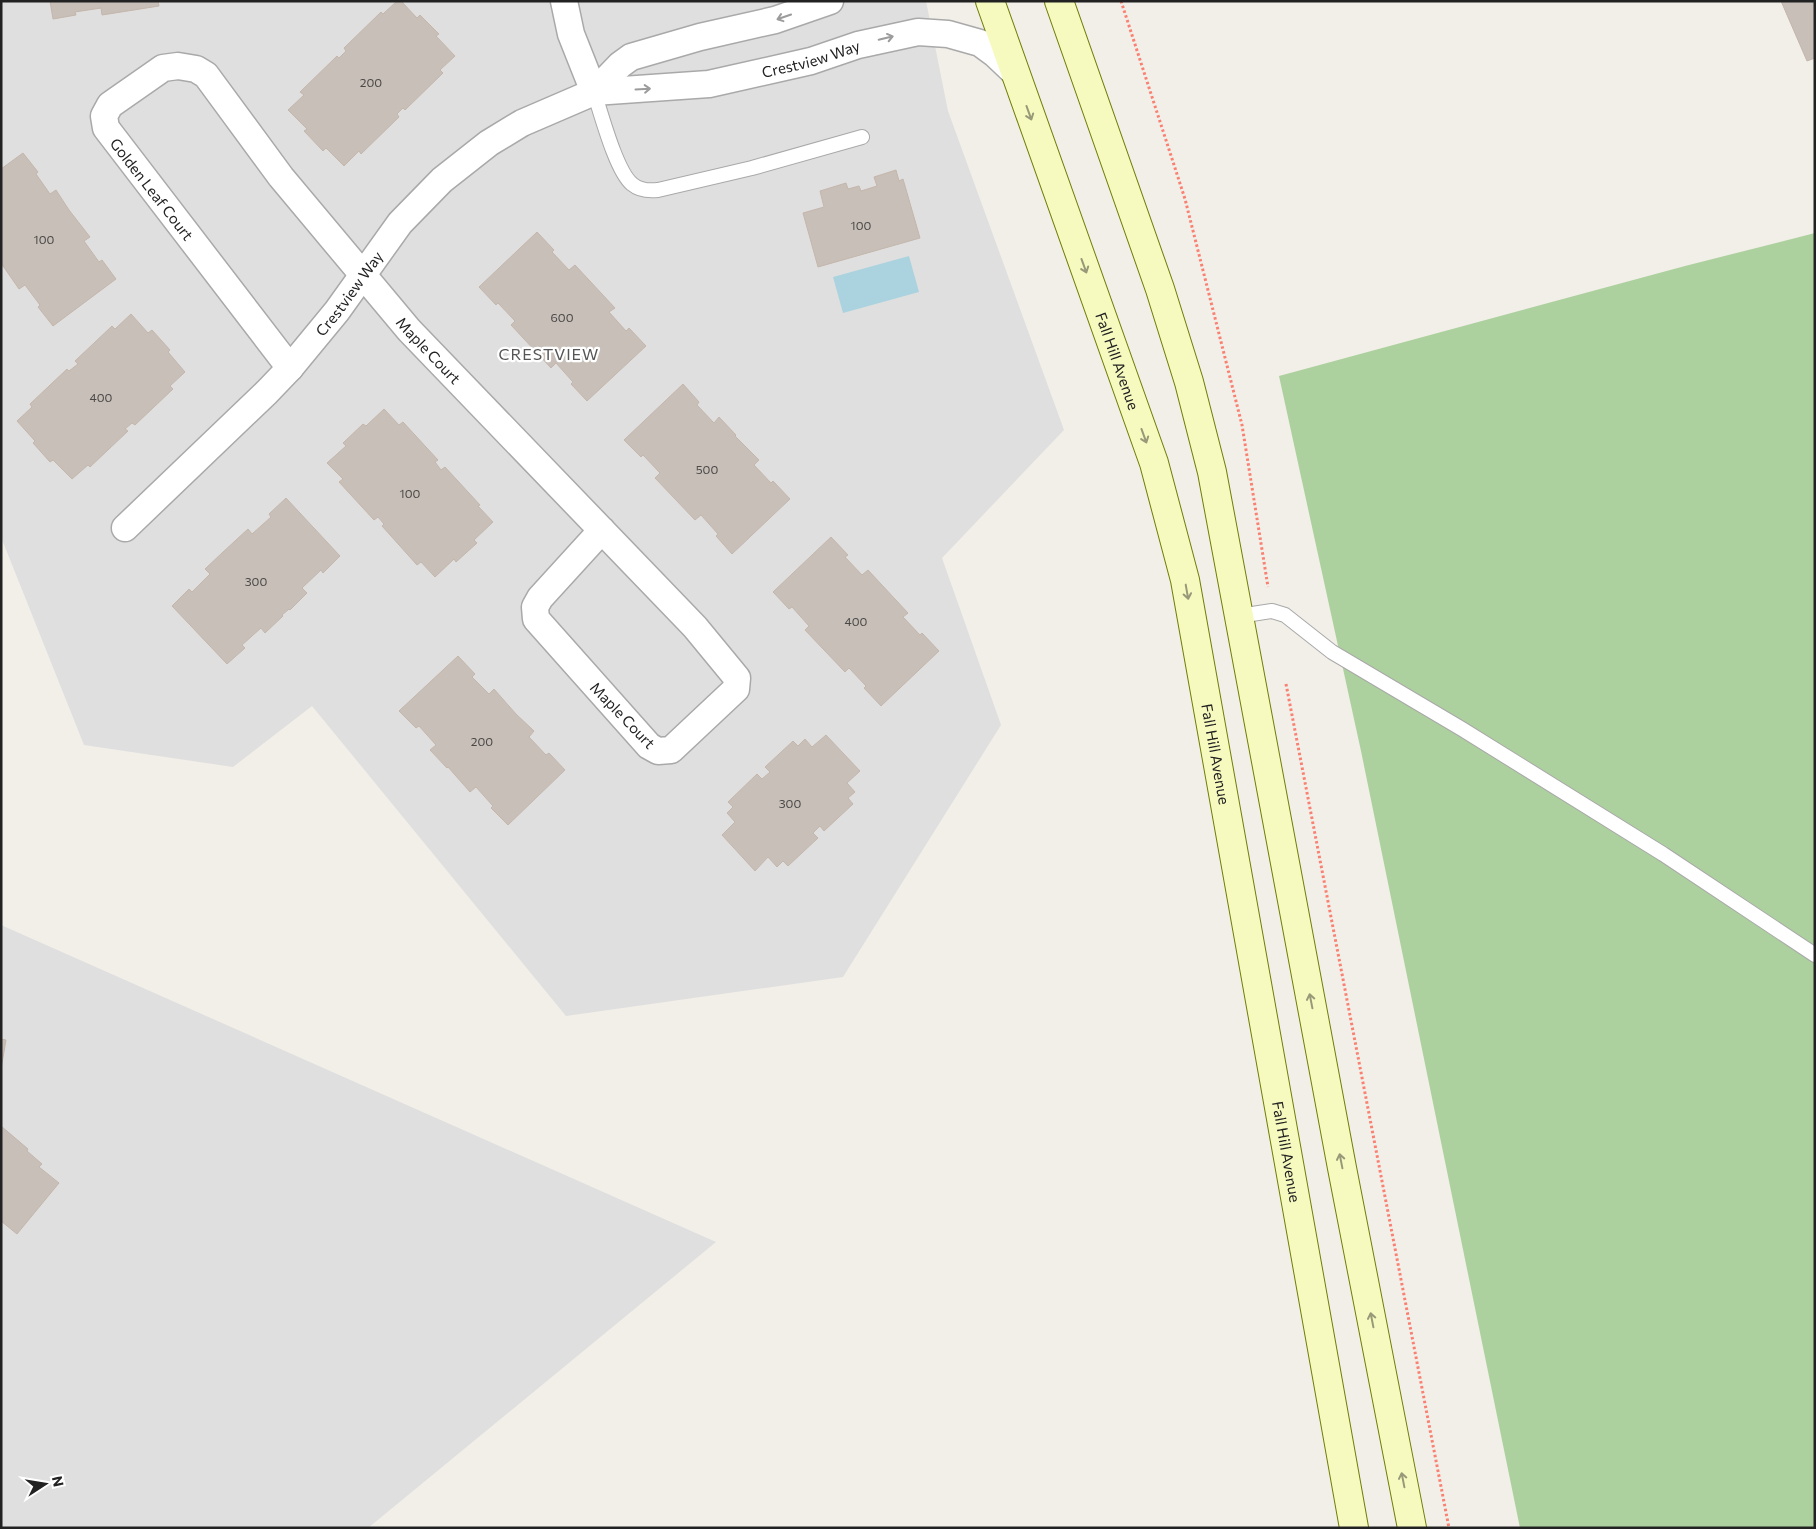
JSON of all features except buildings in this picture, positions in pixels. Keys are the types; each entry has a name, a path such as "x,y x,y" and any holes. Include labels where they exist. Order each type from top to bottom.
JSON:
{"main road":[{"name":"Fall Hill Avenue","path":"990,1 1154,463 1185,580 1354,1528"},
{"path":"1059,1 1160,289 1189,382 1212,472 1340,1158 1412,1528"}],"street":[{"path":"564,1 571,34 594,92"},
{"name":"Crestview Way","path":"594,92 620,65 631,57 700,37 775,20 830,1"},
{"name":"Crestview Way","path":"125,528 290,368 337,311 400,223 442,180 489,143 522,122 594,92 709,84 811,61 858,45 886,38 927,32 967,38 980,43 1015,72"},
{"name":"Golden Leaf Court","path":"290,368 106,128 104,116 110,105 163,68 178,66 196,69 206,75 281,177 363,275"},
{"name":"Maple Court","path":"363,275 409,330 602,530 695,627 737,678 736,689 671,750 658,751 649,746 536,618 535,606 540,598 602,530"}],"lane":[{"path":"594,92 622,172 633,184 648,191 752,168 862,138"},
{"path":"1239,616 1272,611 1286,615 1332,652 1462,729 1655,849 1815,955"}],"shaded area":[{"path":"1,1 926,1 948,111 1064,430 942,558 1001,725 843,977 566,1016 312,706 233,767 84,745 1,537"},
{"path":"1,925 716,1242 368,1528 1,1528"}],"green space":[{"path":"1815,233 1815,1528 1520,1528 1361,751 1279,376 1685,266"}],"water":[{"path":"909,256 919,292 843,313 833,277"}],"district":[{"name":"CRESTVIEW","path":"549,353"}]}
